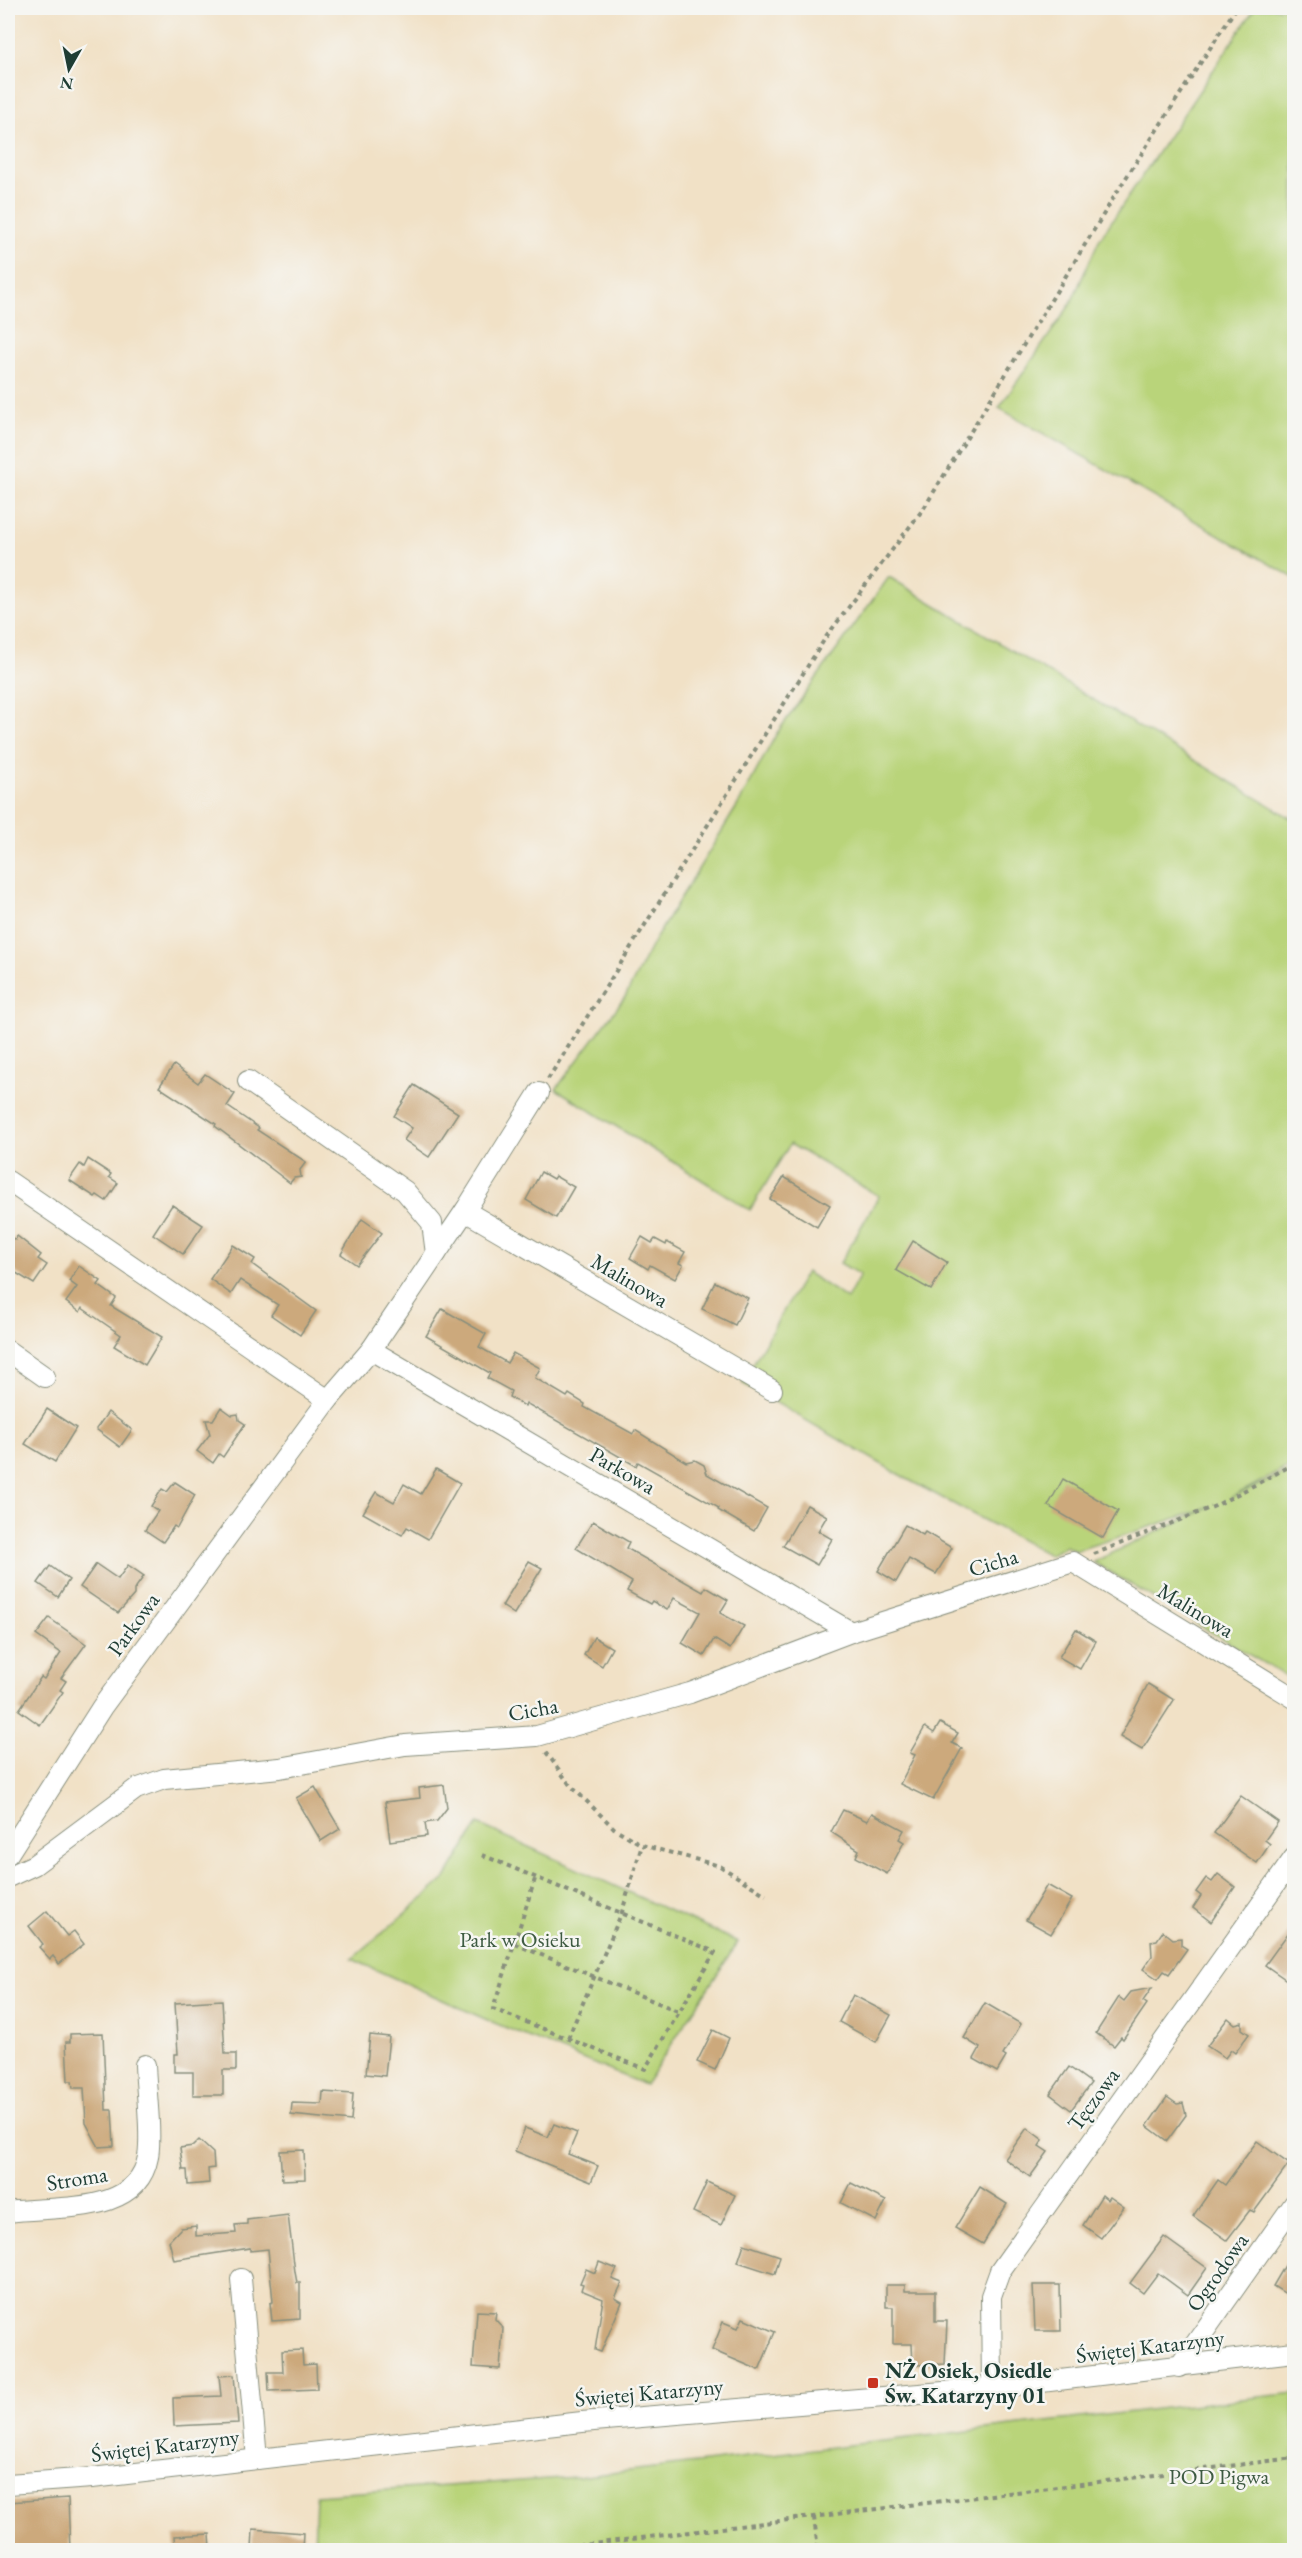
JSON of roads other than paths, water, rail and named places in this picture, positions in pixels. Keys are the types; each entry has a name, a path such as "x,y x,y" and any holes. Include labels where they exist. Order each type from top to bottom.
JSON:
{"street":[{"path":"248,1081 405,1191 432,1223 436,1254"},
{"name":"Parkowa","path":"8,1854 102,1707 328,1400 371,1350 465,1211 539,1093"},
{"path":"8,1181 328,1400"},
{"name":"Malinowa","path":"465,1211 772,1390"},
{"path":"8,1350 45,1377"},
{"name":"Parkowa","path":"371,1350 851,1632"},
{"name":"Malinowa","path":"1074,1562 1152,1613 1294,1698"},
{"name":"Cicha","path":"8,1877 34,1865 136,1790 164,1779 280,1768 405,1745 466,1739 537,1736 690,1693 851,1632 1074,1562"},
{"name":"Tęczowa","path":"992,2388 991,2296 1000,2271 1294,1858"},
{"name":"Stroma","path":"8,2212 104,2203 131,2191 143,2175 149,2155 145,2065"},
{"name":"Ogrodowa","path":"1179,2367 1294,2204"},
{"path":"241,2280 257,2459"},
{"name":"Świętej Katarzyny","path":"8,2484 92,2478 663,2414 992,2388 1294,2352"}],"place":[{"name":"NŻ Osiek, Osiedle Św. Katarzyny 01","path":"873,2383"}],"park label":[{"name":"Park w Osieku","path":"520,1939"},
{"name":"POD Pigwa","path":"1219,2476"}]}
